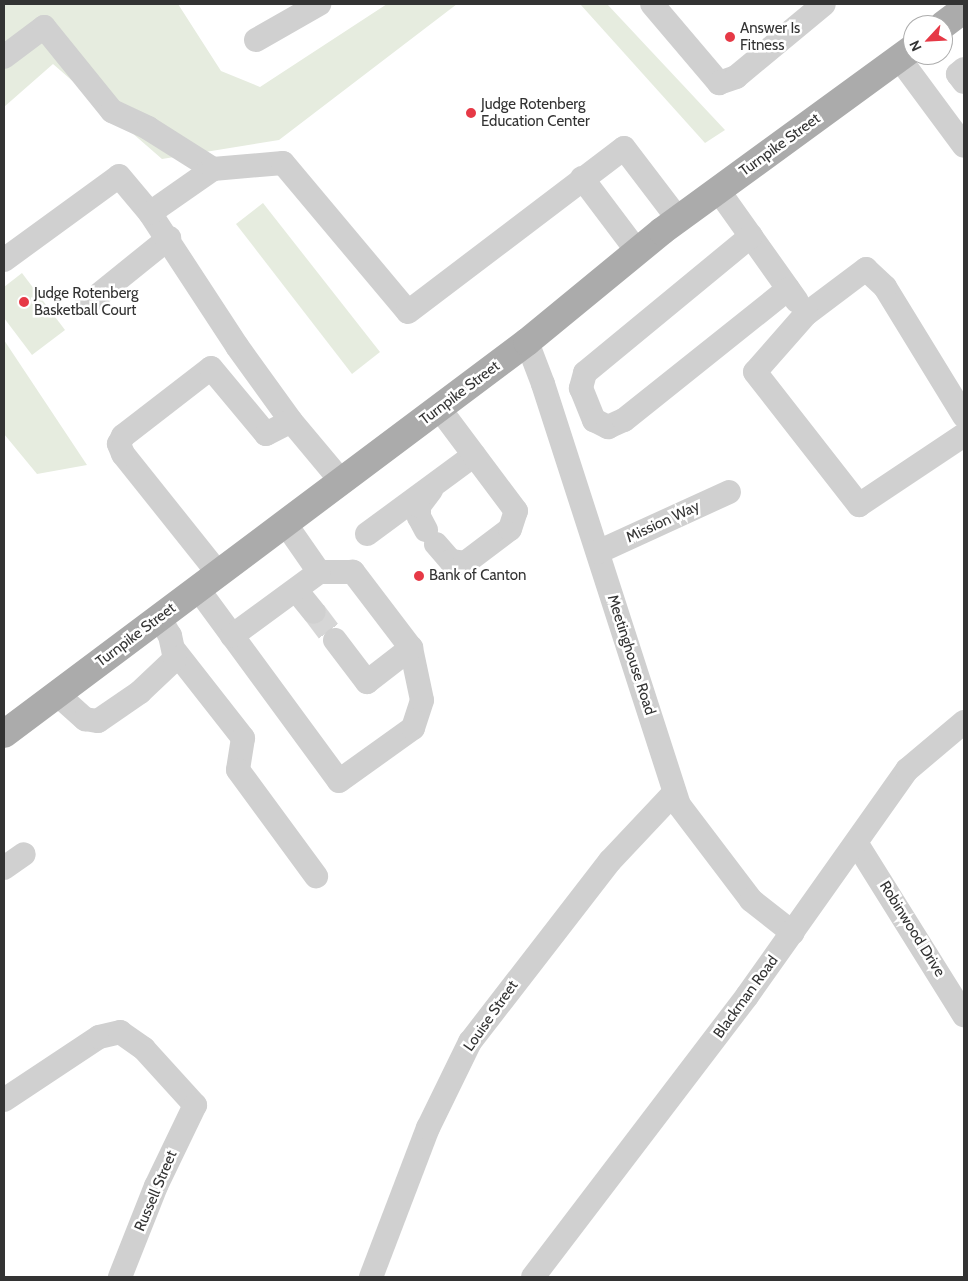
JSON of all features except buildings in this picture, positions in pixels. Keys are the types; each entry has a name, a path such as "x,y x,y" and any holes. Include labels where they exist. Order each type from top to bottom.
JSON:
{"main road":[{"path":"953,17 964,9"},
{"name":"Turnpike Street","path":"4,734 527,342 678,219 903,55"}],"street":[{"path":"256,40 319,4"},
{"path":"652,4 719,82 736,77 824,4"},
{"path":"4,57 44,27 112,111 148,128 213,169"},
{"path":"914,65 964,144"},
{"path":"964,69 958,74 964,82"},
{"path":"150,213 213,169 284,163 408,312 582,178 624,148 678,219"},
{"path":"4,260 119,176 169,238 237,346 292,421 342,482"},
{"path":"582,178 637,251"},
{"path":"718,190 806,314"},
{"path":"752,236 585,373 580,388 594,420 608,427 624,420 788,289"},
{"path":"86,305 169,238"},
{"path":"964,416 885,286 866,270 806,314 755,372 859,505 964,435"},
{"name":"Meetinghouse Road","path":"527,342 598,552 674,793 687,817 752,900 793,933"},
{"path":"232,636 320,572 353,572 411,648 422,700 413,728 339,782 232,636 208,581 123,454 119,444 123,436 212,368 266,434 292,421"},
{"path":"439,408 516,511 510,529 477,556 458,563 450,561 431,537 419,517 419,506 444,477"},
{"path":"368,534 474,454"},
{"name":"Mission Way","path":"598,552 729,492"},
{"path":"285,523 320,572"},
{"path":"296,590 314,612"},
{"path":"159,617 174,650 243,738 238,770 316,876"},
{"path":"334,640 367,682 411,648"},
{"path":"57,694 85,719 98,721 169,668 175,659 174,650"},
{"name":"Blackman Road","path":"533,1277 793,933 907,770 964,722"},
{"name":"Louise Street","path":"371,1277 428,1128 470,1042 610,861 674,793"},
{"name":"Robinwood Drive","path":"857,844 964,1015"},
{"path":"4,868 24,854"},
{"name":"Russell Street","path":"4,1100 99,1037 120,1032 144,1049 195,1105 156,1186 120,1277"}],"shaded area":[{"path":"4,4 178,4 221,71 260,87 387,4 457,4 279,140 162,159 53,64 4,107"},
{"path":"580,4 607,4 725,130 705,143"},
{"path":"263,203 380,352 352,374 236,224"},
{"name":"Judge Rotenberg Basketball Court","path":"22,273 65,330 32,355 4,318 4,287"},
{"path":"4,340 87,465 37,474 4,434"}],"tunnel":[{"path":"314,612 335,640"}],"place":[{"name":"Answer Is Fitness","path":"730,37"},
{"name":"Judge Rotenberg Education Center","path":"471,113"},
{"name":"Judge Rotenberg Basketball Court","path":"24,302"},
{"name":"Bank of Canton","path":"419,576"}]}
